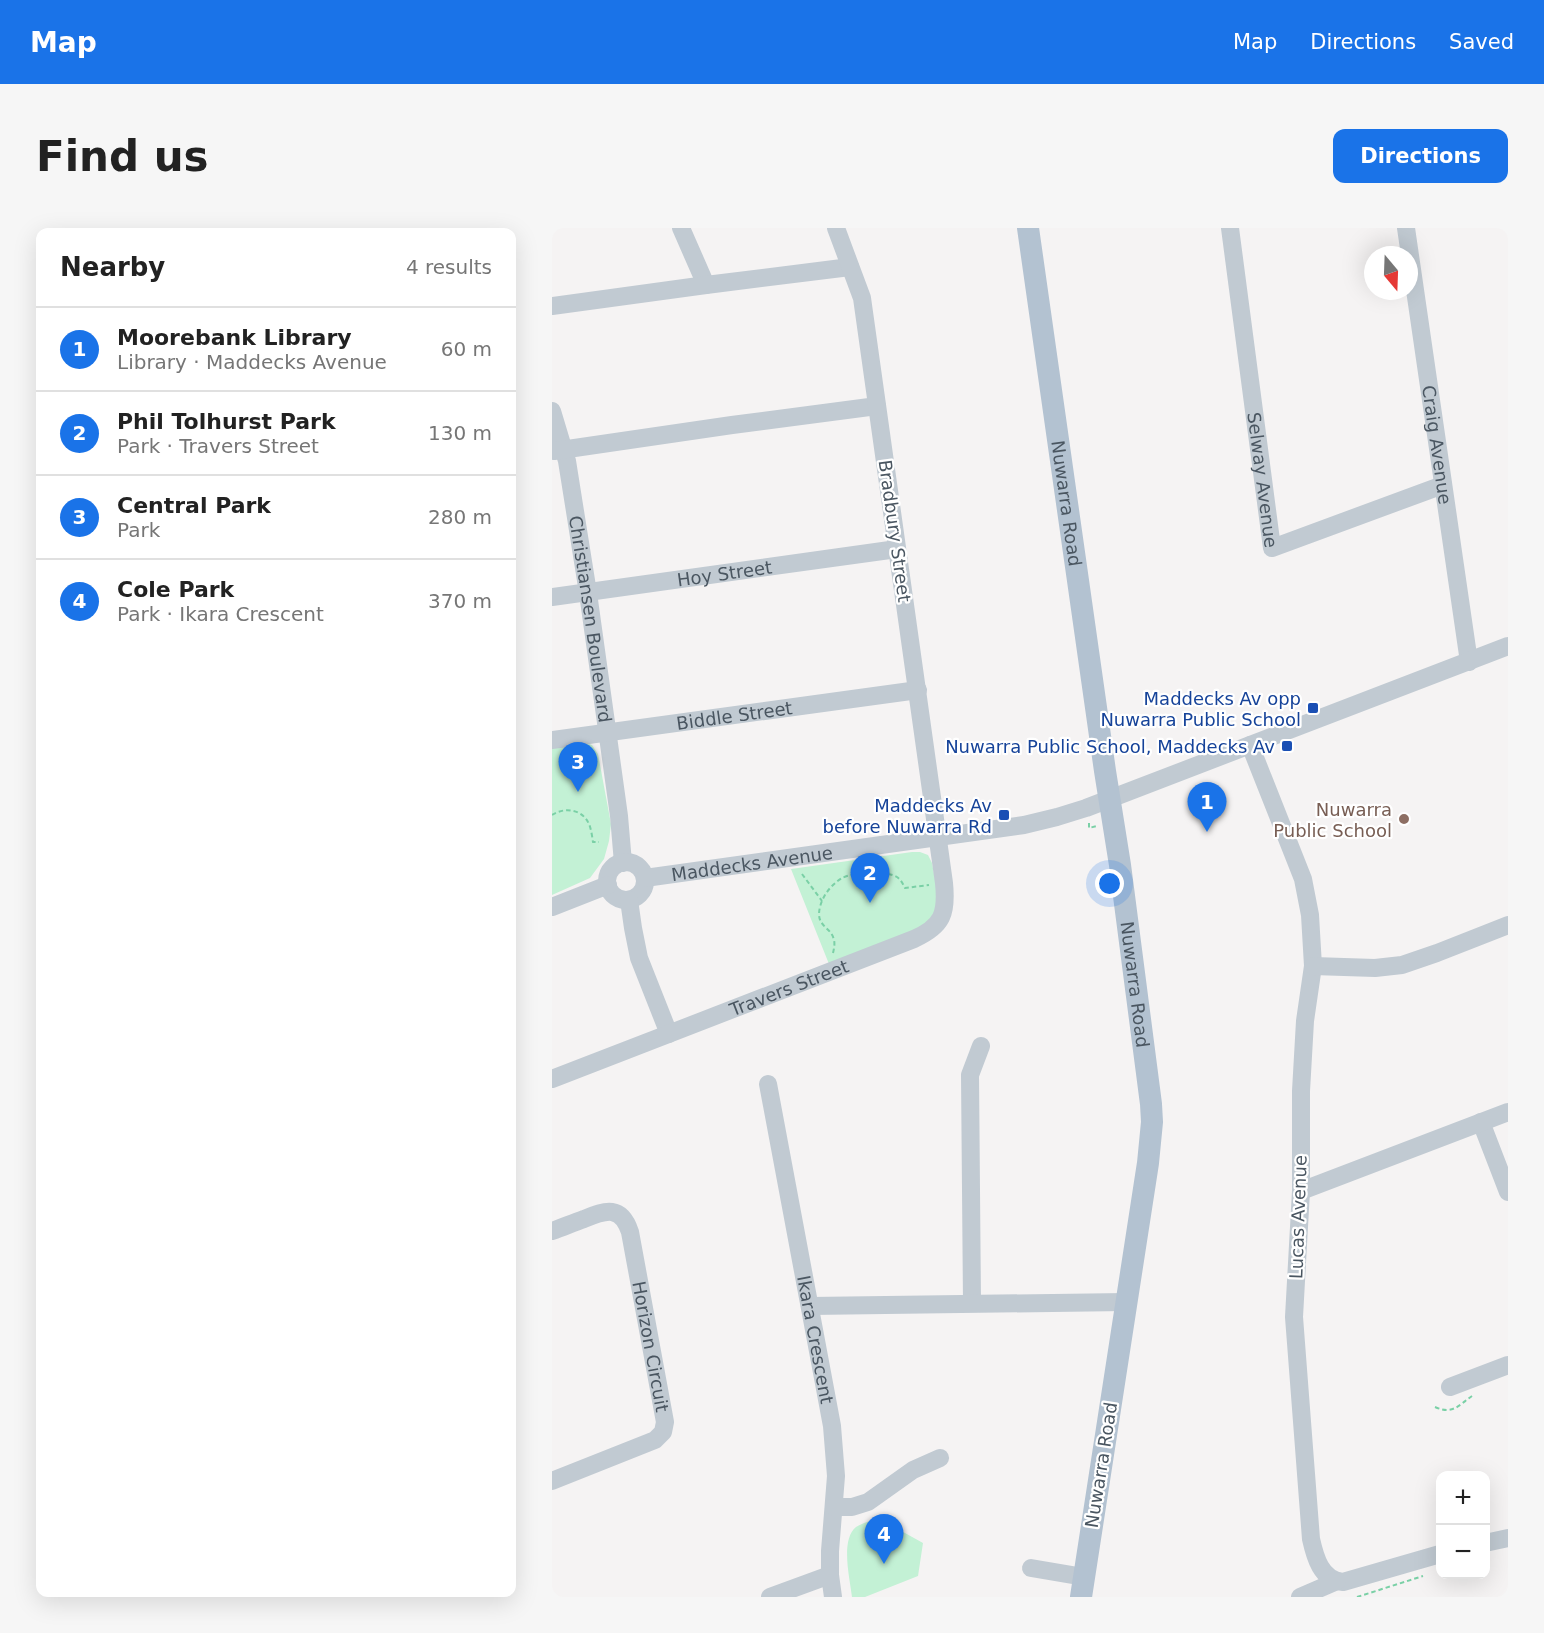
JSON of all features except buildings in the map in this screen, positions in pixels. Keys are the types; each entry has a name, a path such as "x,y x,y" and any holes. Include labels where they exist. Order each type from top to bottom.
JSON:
{"main road":[{"name":"Nuwarra Road","path":"1028,228 1120,865 1152,1122 1148,1163 1083,1587"}],"street":[{"path":"681,228 706,285"},
{"name":"Bradbury Street","path":"836,228 862,298 938,837"},
{"name":"Selway Avenue","path":"1230,228 1272,548 1443,485"},
{"name":"Craig Avenue","path":"1406,228 1469,662"},
{"path":"552,306 850,267"},
{"path":"558,451 877,406"},
{"name":"Christiansen Boulevard","path":"552,411 558,451 588,593 619,816 623,863"},
{"name":"Hoy Street","path":"552,597 897,549"},
{"name":"Maddecks Avenue","path":"645,878 1040,822 1086,808 1508,646"},
{"name":"Biddle Street","path":"552,740 918,690"},
{"name":"Lucas Avenue","path":"1250,746 1303,879 1310,915 1313,966 1305,1021 1301,1191 1294,1317 1311,1539 1315,1557 1322,1570 1337,1581"},
{"name":"Travers Street","path":"552,1079 927,934 943,917 945,907 938,837"},
{"path":"623,863 639,867 645,878 640,895 630,900 613,895 608,885 612,869 623,863"},
{"path":"552,907 608,885"},
{"path":"630,900 639,958 669,1034"},
{"path":"1313,966 1375,968 1402,965 1437,954 1508,925"},
{"path":"972,1303 970,1075 981,1046"},
{"name":"Ikara Crescent","path":"768,1084 835,1449 836,1476 831,1528 830,1575 833,1597"},
{"path":"1301,1191 1508,1112"},
{"path":"1481,1122 1508,1192"},
{"name":"Horizon Circuit","path":"552,1231 605,1211 616,1212 625,1220 630,1232 665,1422 663,1432 655,1440 552,1481"},
{"path":"810,1306 1126,1302"},
{"path":"1449,1387 1508,1365"},
{"path":"834,1508 852,1507 868,1502 913,1470 940,1458"},
{"path":"1490,1542 1508,1538"},
{"path":"1300,1597 1337,1581 1350,1581 1436,1555"},
{"path":"1031,1568 1083,1587"},
{"path":"770,1597 830,1575"}],"path":[{"path":"576,765 588,750"},
{"path":"552,815 569,809 581,814 588,822 593,842 599,842"},
{"path":"1088,833 1089,823"},
{"path":"1089,828 1097,826"},
{"path":"832,958 834,940 831,933 822,925 819,910 828,891 844,877 861,873 887,874 896,877 905,888 924,886"},
{"path":"802,874 822,901"},
{"path":"1435,1407 1442,1410 1452,1409 1478,1393"},
{"path":"1357,1597 1430,1574"}],"green space":[{"path":"582,741 592,745 598,754 611,824 609,841 604,859 590,878 552,895 552,746"},
{"path":"912,852 928,855 932,863 938,895 935,911 928,923 829,964 791,869"},
{"path":"878,1518 923,1543 918,1576 865,1597 852,1597 847,1560 848,1541 856,1527"}],"place":[{"name":"Maddecks Av opp Nuwarra Public School","path":"1313,708"},
{"name":"Nuwarra Public School, Maddecks Av","path":"1287,746"},
{"name":"Central Park","path":"578,792"},
{"name":"Maddecks Av before Nuwarra Rd","path":"1004,815"},
{"name":"Nuwarra Public School","path":"1404,819"},
{"name":"Moorebank Library","path":"1207,832"},
{"name":"Phil Tolhurst Park","path":"870,903"},
{"name":"Cole Park","path":"884,1564"}]}
